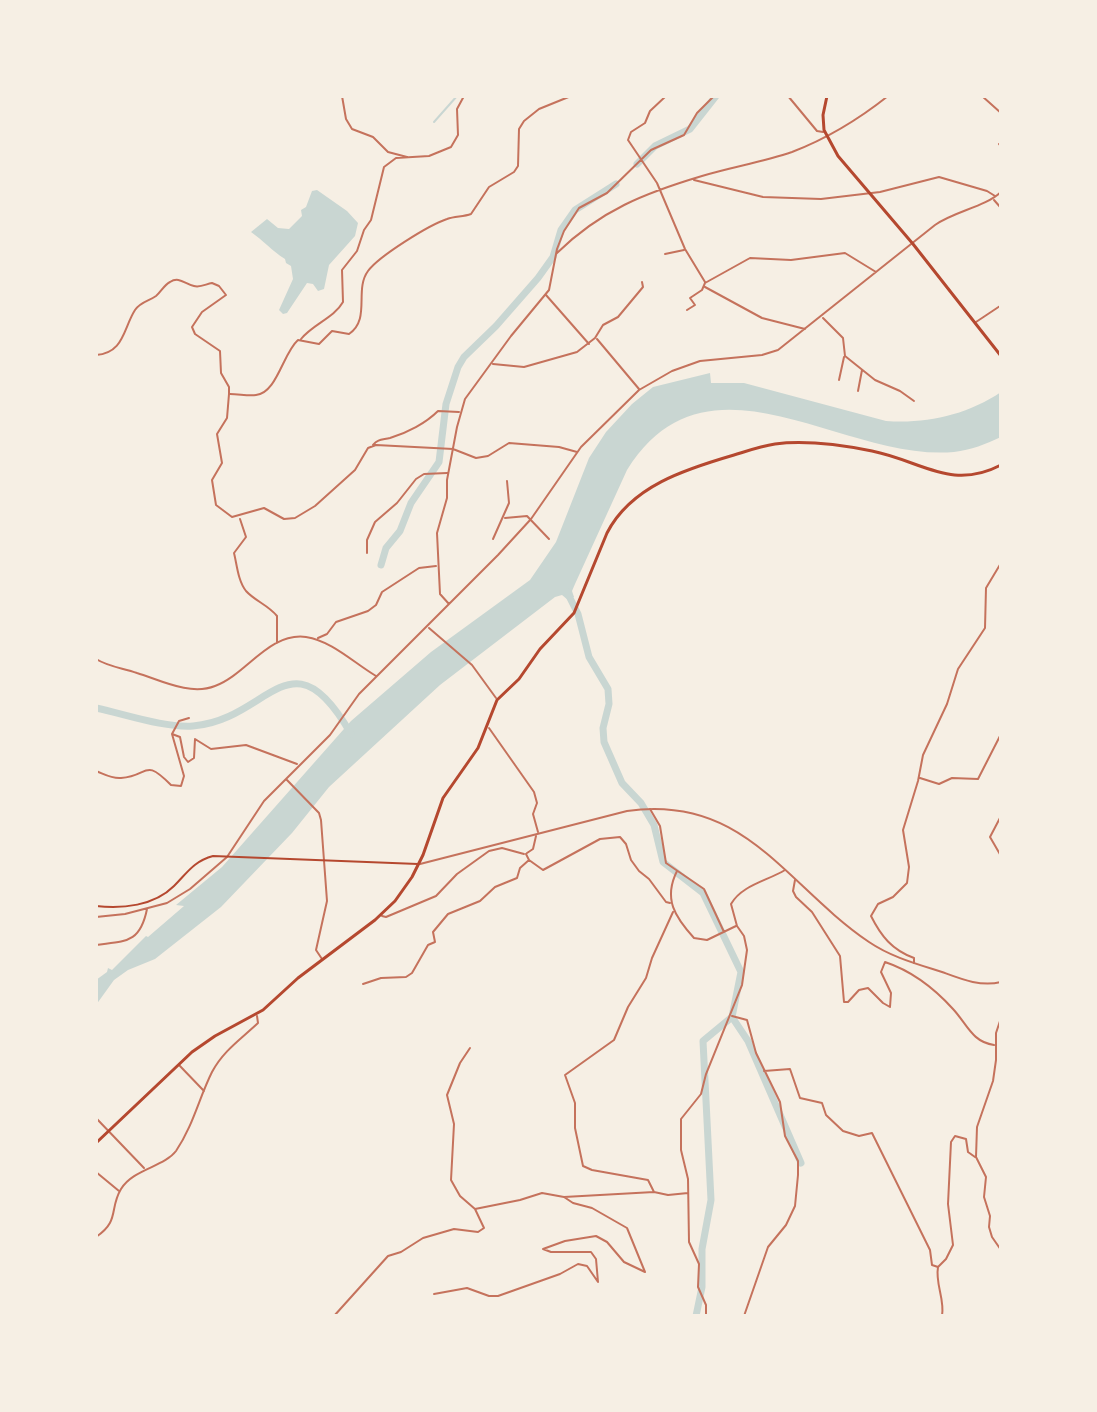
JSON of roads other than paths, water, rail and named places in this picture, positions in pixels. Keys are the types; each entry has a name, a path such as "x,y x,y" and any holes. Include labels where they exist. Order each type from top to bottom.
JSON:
{"main road":[{"path":"827,96 823,115 825,134 868,194 913,244 1001,356"},
{"path":"96,1143 204,1043 256,1015 381,916 405,889 419,864 443,798 474,754 497,700 526,671 540,649 576,609 607,533 621,511 639,496 700,464 785,443 876,452 958,476 976,476 1001,465"},
{"path":"96,906 123,907 154,899 172,888 201,859 213,856 419,864"}],"street":[{"path":"342,96 346,119 352,129 373,137 388,152 407,157"},
{"path":"229,394 257,395 265,392 288,351 340,308 345,297 342,270 357,251 371,220 384,167 389,161 429,156 455,143 458,135 457,109 464,96"},
{"path":"301,339 319,344 332,331 353,332 360,323 364,281 369,270 421,232 449,218 471,214 489,187 514,172 518,166 519,129 524,121 539,109 571,96"},
{"path":"666,96 650,111 645,123 628,136 660,189 685,249 705,285 762,318 806,330"},
{"path":"451,605 440,594 437,533 447,498 448,473 465,399 549,290 564,231 579,208 607,193 662,143 684,135 697,113 714,96"},
{"path":"788,96 817,131 825,134"},
{"path":"880,96 883,100"},
{"path":"556,254 587,226 630,200 770,159 825,134 888,96"},
{"path":"982,96 1001,113"},
{"path":"694,180 771,198 821,199 868,194 939,177 987,191 1001,208"},
{"path":"96,917 167,903 190,889 227,857 264,801 330,735 359,694 451,605 531,518 595,431 639,390 672,371 700,361 771,353 806,330 946,218 995,198 1001,192"},
{"path":"1001,216 1001,227"},
{"path":"665,254 685,249"},
{"path":"687,310 695,305 690,298 705,285 750,258 791,260 845,253 877,273"},
{"path":"975,323 1000,306 1001,259"},
{"path":"96,355 108,354 117,347 127,332 134,311 158,295 170,281 179,280 195,287 212,283 223,289 226,295 202,312 192,330 220,351 221,373 229,387 227,418 217,434 222,463 212,480 216,505 226,515 239,517 264,508 284,519 304,514 355,470 365,452 378,440 426,422 438,411 461,413"},
{"path":"492,363 519,367 537,364 564,357 589,344 603,325 618,317 643,287 642,282"},
{"path":"546,294 589,344"},
{"path":"822,317 843,338 845,356 839,380"},
{"path":"595,338 639,390"},
{"path":"845,356 875,380 914,401"},
{"path":"858,391 863,369"},
{"path":"372,446 453,449 476,458 488,456 509,443 559,447 578,452"},
{"path":"367,553 367,540 375,522 397,503 416,479 424,474 448,473"},
{"path":"493,539 504,518 509,498 507,481"},
{"path":"504,518 527,516 549,539"},
{"path":"239,517 246,537 234,553 237,569 247,592 277,616 276,644"},
{"path":"914,963 914,958 895,949 884,939 871,916 878,904 893,897 907,883 909,867 903,830 923,755 947,704 958,669 985,628 986,588 1001,563"},
{"path":"316,640 327,634 336,622 368,611 376,605 382,592 419,568 438,566"},
{"path":"428,628 470,663 497,700"},
{"path":"97,660 163,682 202,689 233,677 276,644 299,637 316,640 349,656 378,676"},
{"path":"96,771 121,779 151,769 157,770 171,785 181,786 184,776 172,734 179,721 189,718"},
{"path":"487,727 534,792 537,803 533,814 538,825 537,834 533,849 526,854"},
{"path":"172,734 180,737 188,762 194,758 195,739 211,749 246,745 299,764"},
{"path":"919,778 939,784 952,778 978,779 1001,734"},
{"path":"286,779 318,812 327,910 316,950 323,960"},
{"path":"650,809 660,826 666,863 704,889 724,932"},
{"path":"419,864 627,811 650,809 691,813 752,840 870,943 914,963 970,982 1001,982"},
{"path":"1001,816 990,837 1001,856"},
{"path":"381,916 386,917 436,896 457,874 489,851 502,848 526,854 543,870 583,846 617,836 626,844 631,860 639,871 670,903"},
{"path":"363,984 381,978 406,977 412,973 428,945 435,942 433,932 448,914 480,901 495,887 517,878 520,868 529,860"},
{"path":"706,1316 706,1305 698,1287 699,1264 689,1242 689,1192 681,1150 681,1119 701,1094 747,961 744,936 732,911 734,898 756,883 786,870"},
{"path":"678,871 672,882 670,903 673,912 694,938 707,940 737,926"},
{"path":"796,879 793,882 796,897 812,912 839,952 844,1002 848,1002 862,988 868,988 890,1007 891,993 881,972 885,962 915,973 953,1009 979,1041 994,1045"},
{"path":"96,945 130,940 140,929 147,909"},
{"path":"654,1192 648,1180 583,1166 575,1128 575,1103 565,1075 614,1040 628,1007 646,978 673,912"},
{"path":"96,1237 112,1223 120,1191 145,1169 175,1151 195,1116 212,1071 229,1048 258,1023 256,1015"},
{"path":"730,1016 747,1020 756,1053 778,1095 785,1136 798,1161 797,1198 786,1225 768,1247 744,1316"},
{"path":"1001,1018 994,1045 999,1060 977,1127 976,1157 986,1177 984,1197 990,1216 989,1227 1001,1250"},
{"path":"334,1316 388,1256 423,1238 454,1229 482,1230 483,1224 475,1209 460,1196 451,1180 454,1124 447,1101 456,1072 470,1048"},
{"path":"179,1065 205,1092"},
{"path":"764,1071 790,1069 800,1098 822,1103 826,1115 846,1132 859,1136 872,1133 930,1250 932,1265 938,1267"},
{"path":"96,1118 145,1169"},
{"path":"942,1316 944,1304 937,1276 938,1267 953,1245 948,1204 951,1142 955,1136 966,1139 968,1152 976,1157"},
{"path":"96,1172 120,1191"},
{"path":"475,1209 542,1193 564,1197 689,1192"},
{"path":"434,1294 467,1288 498,1296 560,1274 578,1264 587,1266 598,1282 596,1259 591,1252 551,1252 543,1249 591,1236 603,1239 624,1262 645,1272 627,1228 592,1208 564,1197"}],"waterway":[{"path":"434,122 457,96"},
{"path":"637,164 655,146 690,129 716,96"},
{"path":"381,565 386,548 400,531 411,503 439,462 446,404 464,357 538,278 553,257 561,230 575,210 616,184"},
{"path":"567,592 578,614 589,657 608,689 604,742 622,783 641,803 654,825 663,862 703,893 741,972 732,1017 703,1041 711,1200 702,1249 702,1287 696,1316"},
{"path":"96,708 157,723 193,726 219,720 278,688 295,684 312,688 330,703 351,734"},
{"path":"732,1017 748,1041 801,1163"}]}
